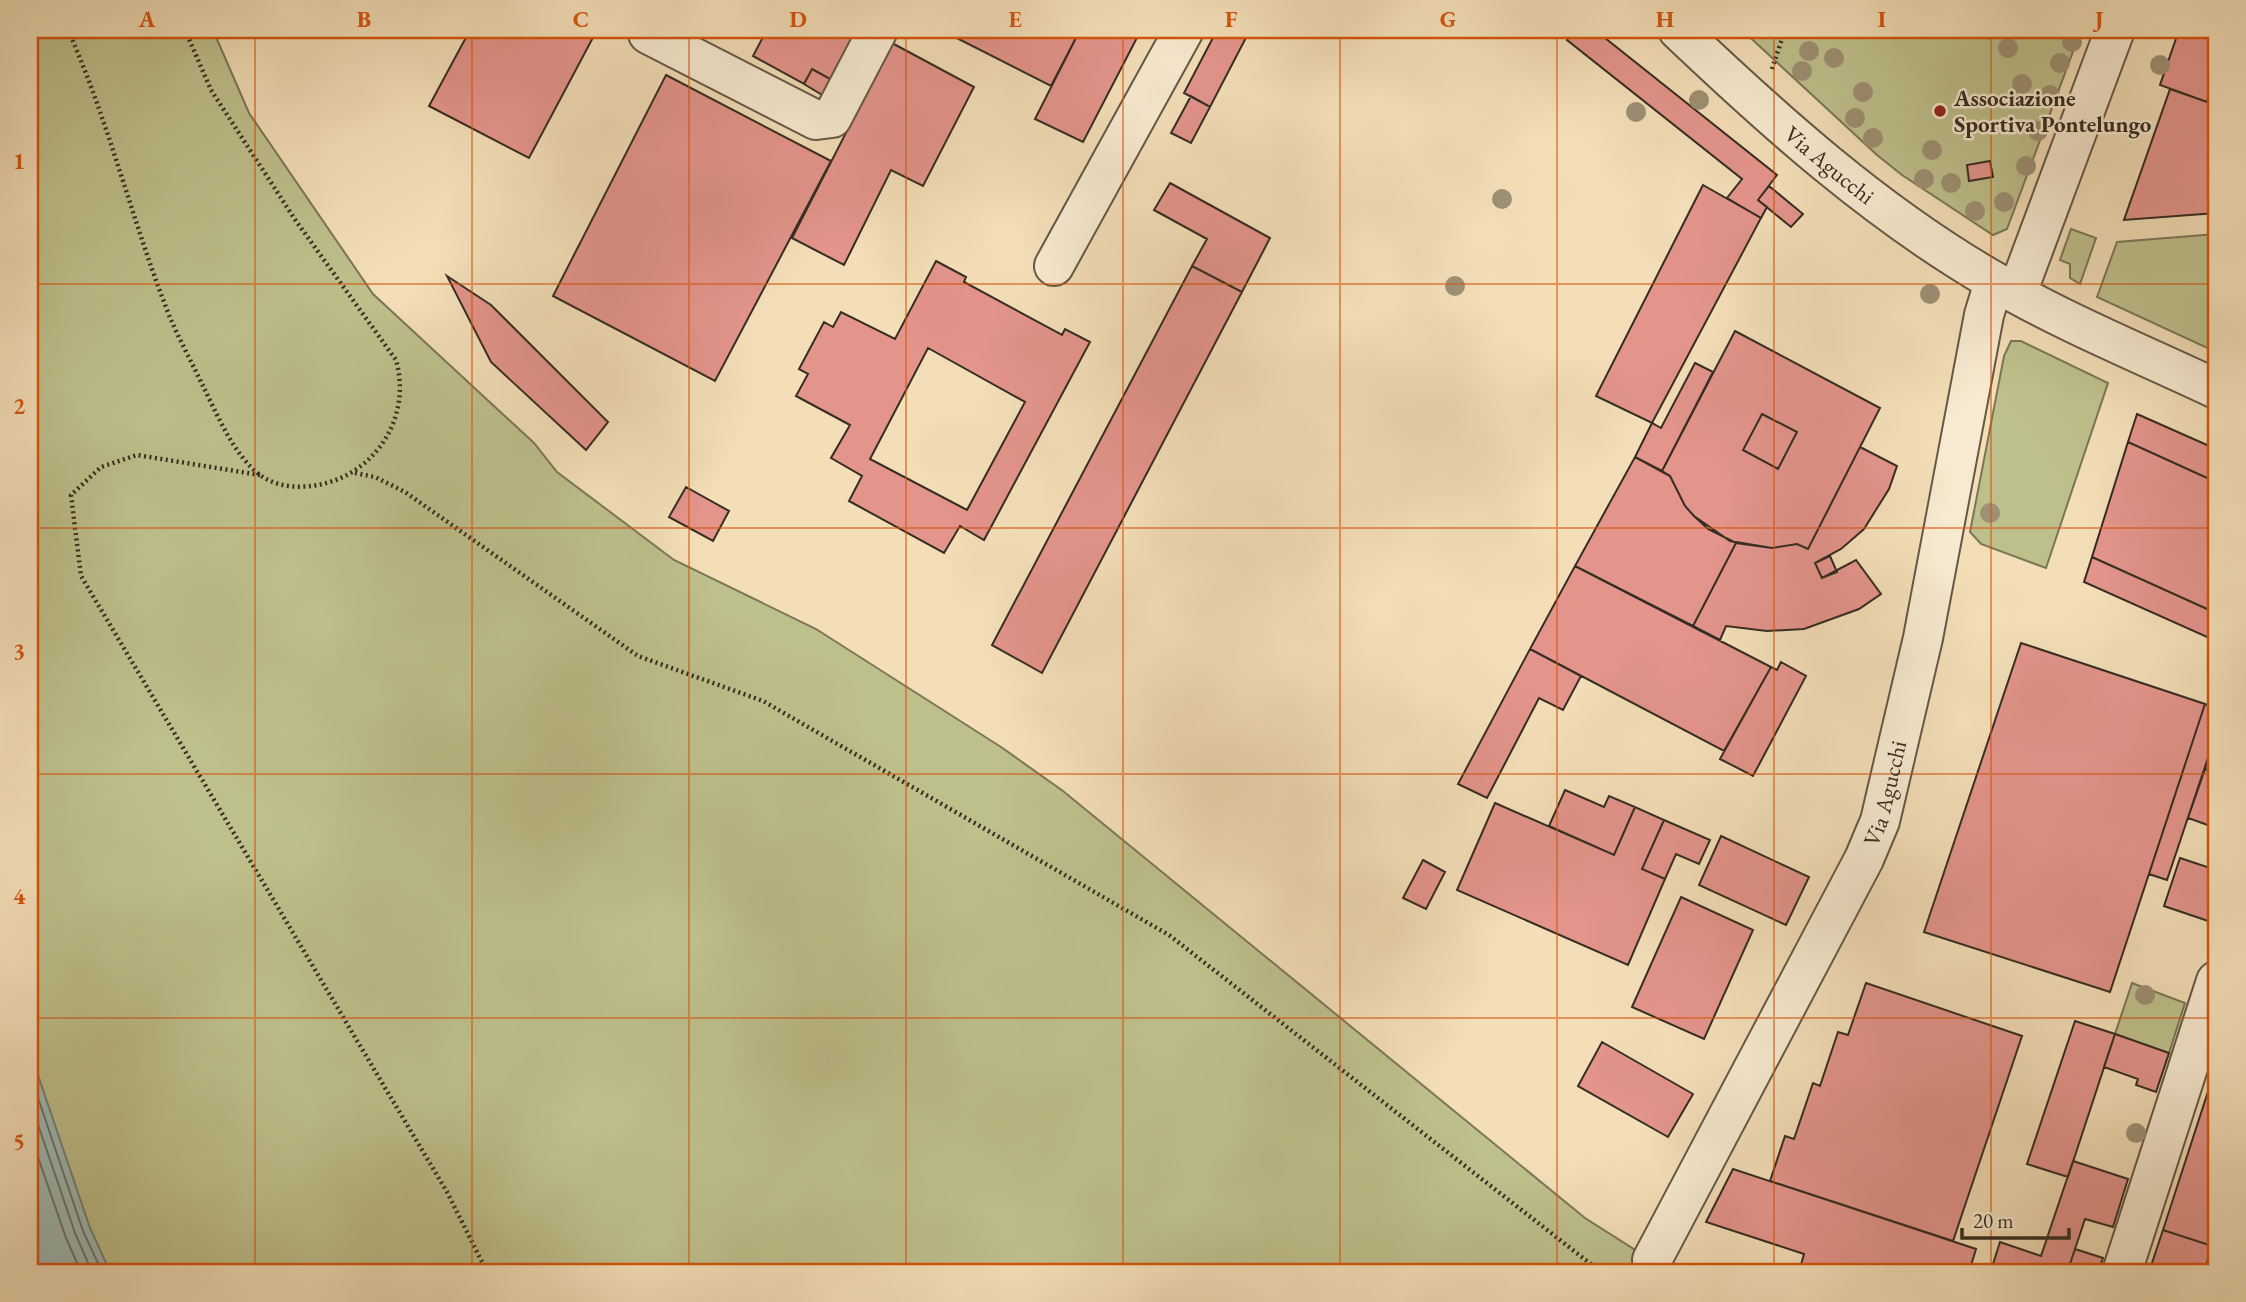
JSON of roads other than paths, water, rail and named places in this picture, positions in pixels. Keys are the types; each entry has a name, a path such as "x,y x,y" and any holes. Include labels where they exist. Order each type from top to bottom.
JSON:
{"street":[{"path":"648,34 816,120 832,118 878,30"},
{"path":"1054,266 1184,30"},
{"name":"Via Agucchi","path":"1678,30 1823,163 1908,226 2005,288 2216,389"},
{"name":"Via Agucchi","path":"1652,1260 1864,859 1880,821 1923,638 1984,315 2005,288 2115,30"},
{"path":"2122,1272 2216,981"}],"water":[{"path":"30,1052 90,1228 110,1272 30,1272"}],"place":[{"name":"Associazione Sportiva Pontelungo","path":"1940,111"}]}
